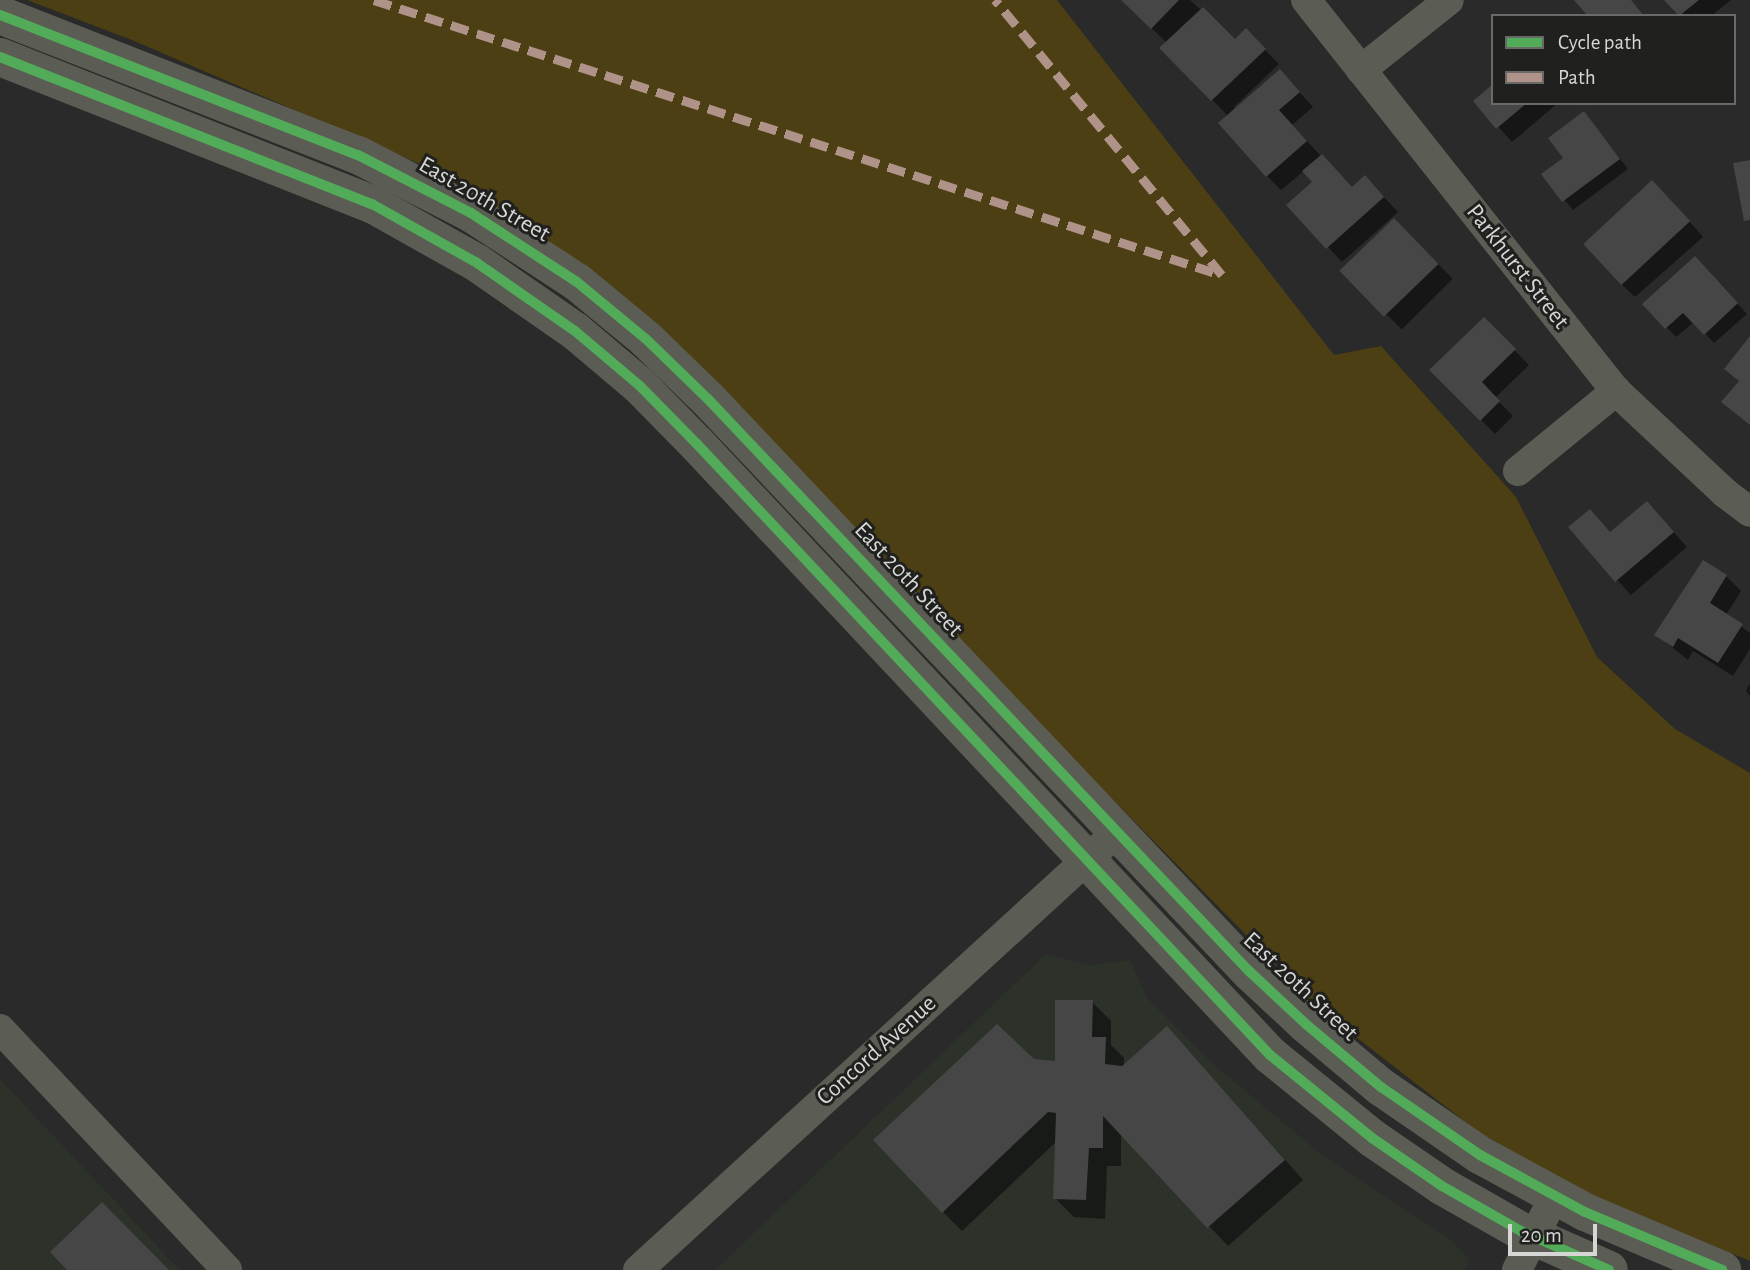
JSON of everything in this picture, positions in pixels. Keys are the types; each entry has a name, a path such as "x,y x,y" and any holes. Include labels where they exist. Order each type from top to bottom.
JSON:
{"street":[{"name":"Parkhurst Street","path":"1306,0 1616,391 1725,493 1750,512"},
{"path":"1361,70 1449,0"},
{"name":"East 20th Street","path":"0,15 312,136 392,171 509,235 577,282 646,339 708,398 1249,971 1344,1056 1448,1135 1555,1197 1722,1270"},
{"path":"0,57 372,204 477,263 544,308 606,356 667,413 1237,1022 1302,1083 1526,1254 1609,1270"},
{"path":"1518,471 1616,391"},
{"name":"Concord Avenue","path":"638,1270 1117,832"},
{"path":"0,1029 227,1270"},
{"path":"1526,1254 1555,1197"}],"shaded area":[{"path":"27,0 1057,0 1334,355 1381,346 1516,497 1597,657 1675,729 1750,773 1750,1261 1589,1194 1481,1134 1316,1006 603,281 427,167 132,40"},
{"path":"1046,954 1090,965 1130,960 1148,999 1211,1062 1326,1158 1449,1238 1470,1260 1465,1270 715,1270"},
{"path":"0,1079 180,1270 0,1270"}],"building":[{"path":"1121,0 1179,0 1151,29"},
{"path":"1574,0 1631,0 1642,14 1586,14"},
{"path":"1664,0 1699,0 1682,14 1677,14"},
{"path":"1203,7 1235,39 1246,28 1266,49 1211,101 1159,48"},
{"path":"1280,69 1300,92 1279,110 1307,141 1266,177 1218,123"},
{"path":"1491,86 1491,105 1525,105 1496,129 1473,101"},
{"path":"1584,111 1620,159 1562,202 1541,174 1563,158 1548,138"},
{"path":"1322,154 1352,187 1365,175 1384,197 1326,249 1286,205 1312,182 1302,171"},
{"path":"1750,160 1750,220 1744,221 1733,163"},
{"path":"1652,180 1690,221 1621,285 1583,244"},
{"path":"1394,218 1438,264 1384,317 1339,271"},
{"path":"1695,256 1738,303 1704,335 1683,313 1665,329 1642,304"},
{"path":"1484,317 1516,349 1482,382 1500,401 1480,421 1429,370"},
{"path":"1750,336 1750,425 1721,402 1739,381 1724,369"},
{"path":"1647,501 1674,532 1615,582 1568,527 1590,509 1610,532"},
{"path":"1703,560 1727,575 1710,603 1743,624 1718,663 1678,638 1673,647 1654,635"},
{"path":"1055,1000 1093,1000 1092,1037 1106,1037 1105,1064 1122,1066 1167,1026 1285,1160 1207,1228 1103,1116 1103,1148 1089,1148 1086,1200 1053,1199 1056,1113 1048,1112 942,1213 873,1140 997,1024 1034,1059 1055,1061"},
{"path":"102,1202 169,1270 67,1270 50,1252"}],"marked path":[{"path":"374,0 1222,275 995,0"}],"cycle path":[{"path":"0,15 358,155 471,213 577,282 646,339 708,399 1249,971 1307,1025 1381,1087 1480,1155 1585,1212 1722,1270"},
{"path":"0,57 372,204 477,263 575,331 639,385 697,444 1270,1055 1372,1138 1442,1186 1521,1231 1609,1270"}]}
